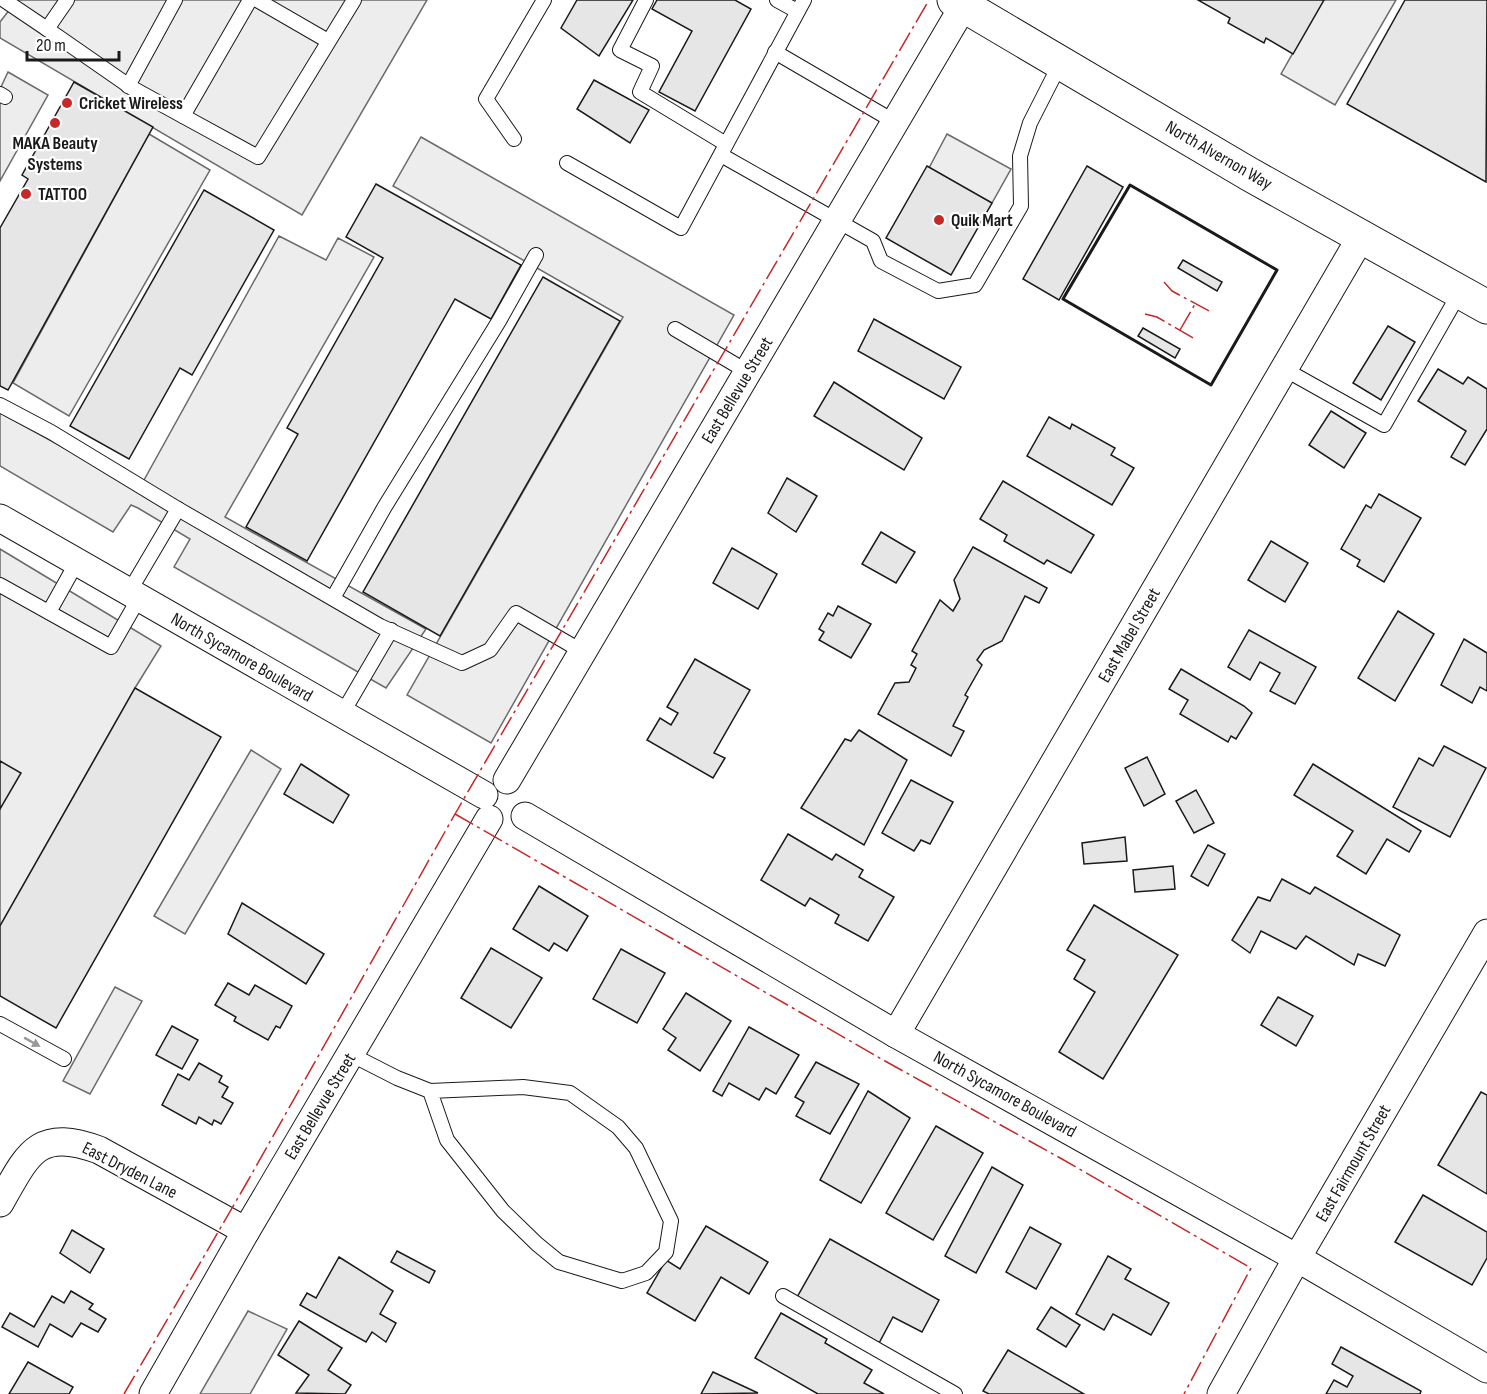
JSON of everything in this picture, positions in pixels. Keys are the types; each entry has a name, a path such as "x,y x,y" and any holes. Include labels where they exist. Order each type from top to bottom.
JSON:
{"main road":[{"name":"North Alvernon Way","path":"962,2 1361,237 1474,299"}],"street":[{"name":"East Bellevue Street","path":"507,780 895,122 962,2"},
{"name":"East Mabel Street","path":"896,1034 1361,237"},
{"name":"North Sycamore Boulevard","path":"0,518 342,714 486,807"},
{"path":"507,780 522,786 529,800 525,816 520,821 507,826 494,824 486,807 493,784 507,780"},
{"name":"East Bellevue Street","path":"153,1394 350,1054 486,807"},
{"name":"North Sycamore Boulevard","path":"525,816 896,1034 1297,1258 1487,1369"},
{"name":"East Fairmount Street","path":"1221,1394 1297,1258 1487,933"},
{"name":"East Dryden Lane","path":"0,1203 24,1160 36,1149 46,1143 78,1142 99,1150 246,1231"}],"lane":[{"path":"4,0 128,86 258,157 354,0"},
{"path":"47,29 68,0"},
{"path":"128,86 175,0"},
{"path":"183,116 250,0"},
{"path":"257,0 328,41"},
{"path":"514,139 486,99 544,0"},
{"path":"646,0 620,50 652,66 640,92 724,149 837,221 873,241 881,261 938,291 975,285 1021,206 1020,156 1030,123 1061,62"},
{"path":"567,163 681,228 800,5 777,0"},
{"path":"775,52 895,122"},
{"path":"333,598 384,508 499,321 536,255"},
{"path":"1284,369 1384,425 1474,299"},
{"path":"675,329 748,372"},
{"path":"0,405 51,432 178,509 333,598 391,630 462,663 490,650 516,613 583,652"},
{"path":"0,585 111,647 134,595 178,509"},
{"path":"48,612 77,562"},
{"path":"342,714 391,630"},
{"path":"0,1024 64,1059"},
{"path":"350,1054 397,1078 430,1090 523,1087 570,1093 618,1127 636,1148 671,1221 666,1252 646,1273 622,1281 559,1262 503,1211 447,1140 430,1090"},
{"path":"783,1296 955,1394"}],"shaded area":[{"path":"17,0 427,0 302,215 0,38 0,22"},
{"path":"1323,0 1396,0 1335,105 1281,74"},
{"path":"8,72 48,95 0,181 0,89"},
{"path":"149,134 210,170 69,416 13,383"},
{"path":"947,134 1011,169 992,203 929,168"},
{"path":"421,137 734,315 491,743 407,695 623,317 393,186"},
{"path":"279,236 326,260 338,238 374,257 225,517 426,629 386,688 174,567 190,539 138,508 131,505 113,532 0,466 0,413 139,489"},
{"path":"0,549 161,646 0,926"},
{"path":"251,750 281,769 185,934 154,916"},
{"path":"115,987 142,1001 90,1094 63,1081"},
{"path":"248,1311 287,1329 250,1394 200,1394"}],"building":[{"path":"577,0 633,0 599,56 561,28"},
{"path":"657,0 735,0 751,9 695,111 659,92 692,31 652,9"},
{"path":"1198,0 1324,0 1293,54 1266,38 1264,43 1228,23 1230,18"},
{"path":"1405,0 1487,0 1486,182 1347,104"},
{"path":"594,80 649,110 630,143 577,109"},
{"path":"74,82 153,127 8,390 0,386 0,228 28,179 22,175"},
{"name":"Quik Mart","path":"927,166 992,203 951,275 886,238"},
{"path":"1087,166 1123,187 1059,300 1023,279"},
{"path":"376,184 521,265 491,319 455,299 307,561 246,527 298,434 287,428 383,258 346,237"},
{"path":"204,190 274,230 192,375 180,368 129,459 70,426"},
{"path":"1183,260 1222,282 1217,291 1178,268"},
{"path":"543,277 620,321 440,636 363,592"},
{"path":"874,319 961,367 944,399 858,351"},
{"path":"1388,326 1415,342 1381,400 1353,383"},
{"path":"1143,328 1180,349 1175,358 1138,336"},
{"path":"1438,369 1463,384 1468,377 1487,389 1487,429 1465,465 1451,457 1466,431 1418,401"},
{"path":"834,382 922,438 904,470 814,416"},
{"path":"1331,411 1366,433 1344,468 1309,445"},
{"path":"1049,417 1070,429 1072,424 1115,448 1111,455 1134,468 1112,505 1027,456"},
{"path":"787,478 817,496 796,532 768,513"},
{"path":"1003,481 1094,535 1071,573 1047,560 1044,564 1004,541 1007,535 980,519"},
{"path":"1379,494 1421,518 1384,582 1357,566 1360,560 1341,549 1366,505 1371,508"},
{"path":"881,532 915,552 896,583 862,564"},
{"path":"1271,541 1308,563 1285,602 1248,580"},
{"path":"973,547 1047,588 1039,603 1025,596 1002,641 984,650 977,660 982,665 965,695 968,697 953,726 964,731 951,756 878,714 895,683 909,682 916,668 911,665 917,654 912,651 940,600 953,611 960,599 954,580"},
{"path":"732,548 777,574 758,609 713,583"},
{"path":"838,606 871,624 851,658 819,640 824,632 819,629 828,613 833,616"},
{"path":"1398,611 1434,634 1395,701 1358,678"},
{"path":"1249,630 1316,667 1295,704 1270,691 1280,673 1260,662 1250,680 1228,667"},
{"path":"1464,639 1487,653 1487,691 1480,687 1472,703 1441,685"},
{"path":"695,659 750,690 714,753 725,758 713,778 647,740 660,718 671,725 678,713 667,707"},
{"path":"1181,669 1252,713 1236,739 1231,736 1228,742 1180,714 1188,700 1169,689"},
{"path":"135,688 221,737 56,1028 0,996 0,926"},
{"path":"859,730 907,760 864,845 801,808 845,739 851,741"},
{"path":"1444,746 1486,768 1450,837 1393,807 1419,758 1433,766"},
{"path":"1147,757 1165,794 1144,806 1125,768"},
{"path":"0,761 21,773 0,809"},
{"path":"301,764 349,795 333,823 284,794"},
{"path":"1313,764 1421,831 1409,852 1387,839 1366,874 1337,856 1353,831 1294,795"},
{"path":"911,780 953,802 930,844 921,840 914,851 882,833"},
{"path":"1196,790 1214,823 1194,833 1176,801"},
{"path":"788,834 832,860 836,854 863,870 859,877 894,897 868,941 835,923 839,915 810,898 805,906 761,880"},
{"path":"1125,837 1127,861 1084,864 1082,843"},
{"path":"1208,845 1225,854 1208,886 1191,876"},
{"path":"1173,866 1175,889 1135,892 1133,870"},
{"path":"1282,879 1310,894 1315,887 1400,935 1385,966 1358,954 1354,965 1306,936 1296,949 1261,931 1250,953 1232,940 1258,897 1270,901"},
{"path":"539,886 588,916 567,951 554,943 549,951 513,929"},
{"path":"242,903 324,954 306,984 228,934"},
{"path":"1094,905 1178,955 1103,1079 1059,1052 1095,992 1074,979 1085,960 1067,950"},
{"path":"491,948 542,978 511,1028 461,998"},
{"path":"621,949 665,973 637,1023 593,999"},
{"path":"228,983 249,995 255,985 292,1006 280,1028 276,1026 268,1040 234,1021 236,1017 215,1005"},
{"path":"686,993 731,1021 700,1071 668,1050 676,1038 663,1029"},
{"path":"1278,997 1313,1016 1296,1046 1261,1025"},
{"path":"172,1026 198,1040 182,1069 156,1055"},
{"path":"749,1027 799,1055 776,1094 766,1088 759,1100 729,1083 722,1096 713,1091"},
{"path":"816,1062 859,1084 830,1134 796,1116 804,1102 795,1097"},
{"path":"199,1063 222,1076 219,1082 228,1087 222,1097 233,1103 221,1124 214,1120 212,1125 199,1117 196,1124 162,1105 178,1074 189,1080"},
{"path":"868,1091 910,1118 861,1203 820,1180"},
{"path":"1481,1092 1487,1095 1487,1194 1438,1165"},
{"path":"936,1126 983,1153 933,1240 886,1213"},
{"path":"992,1167 1023,1185 976,1273 945,1256"},
{"path":"1423,1195 1487,1232 1487,1258 1472,1285 1395,1242"},
{"path":"706,1226 768,1262 749,1294 721,1277 695,1321 647,1293 666,1260 680,1269"},
{"path":"1030,1227 1061,1244 1036,1289 1006,1272"},
{"path":"72,1230 104,1249 90,1273 60,1253"},
{"path":"830,1239 939,1300 922,1332 893,1317 878,1345 796,1299"},
{"path":"397,1251 435,1271 429,1283 391,1262"},
{"path":"1108,1256 1131,1269 1125,1279 1169,1303 1151,1335 1113,1314 1104,1330 1076,1314"},
{"path":"339,1257 393,1291 380,1314 396,1323 386,1342 372,1332 366,1342 300,1305 307,1293 316,1298"},
{"path":"71,1291 93,1304 89,1309 106,1319 98,1332 81,1323 72,1337 50,1324 38,1347 2,1327 10,1313 34,1327 52,1296 64,1303"},
{"path":"1051,1307 1080,1325 1066,1347 1037,1329"},
{"path":"781,1313 827,1339 825,1343 872,1370 864,1383 884,1394 818,1394 755,1358"},
{"path":"299,1321 342,1348 328,1370 351,1385 345,1394 296,1393 309,1375 278,1355"},
{"path":"1341,1347 1421,1391 1420,1394 1326,1394 1334,1380 1347,1387 1353,1376 1332,1364"},
{"path":"1008,1350 1084,1394 989,1394 983,1391"},
{"path":"28,1362 73,1387 69,1394 9,1394"},
{"path":"713,1372 758,1393 701,1394"}],"wall":[{"path":"1130,185 1277,270 1211,385 1063,299 1130,185"}],"power":[{"path":"124,1394 246,1184 455,814 929,0"},
{"path":"1164,282 1172,291 1211,312"},
{"path":"1180,330 1195,304"},
{"path":"1145,314 1157,317 1195,339"},
{"path":"455,814 1251,1268 1184,1394"}],"place":[{"name":"Cricket Wireless","path":"67,103"},
{"name":"MAKA Beauty Systems","path":"55,123"},
{"name":"TATTOO","path":"26,194"},
{"name":"Quik Mart","path":"939,220"}]}
